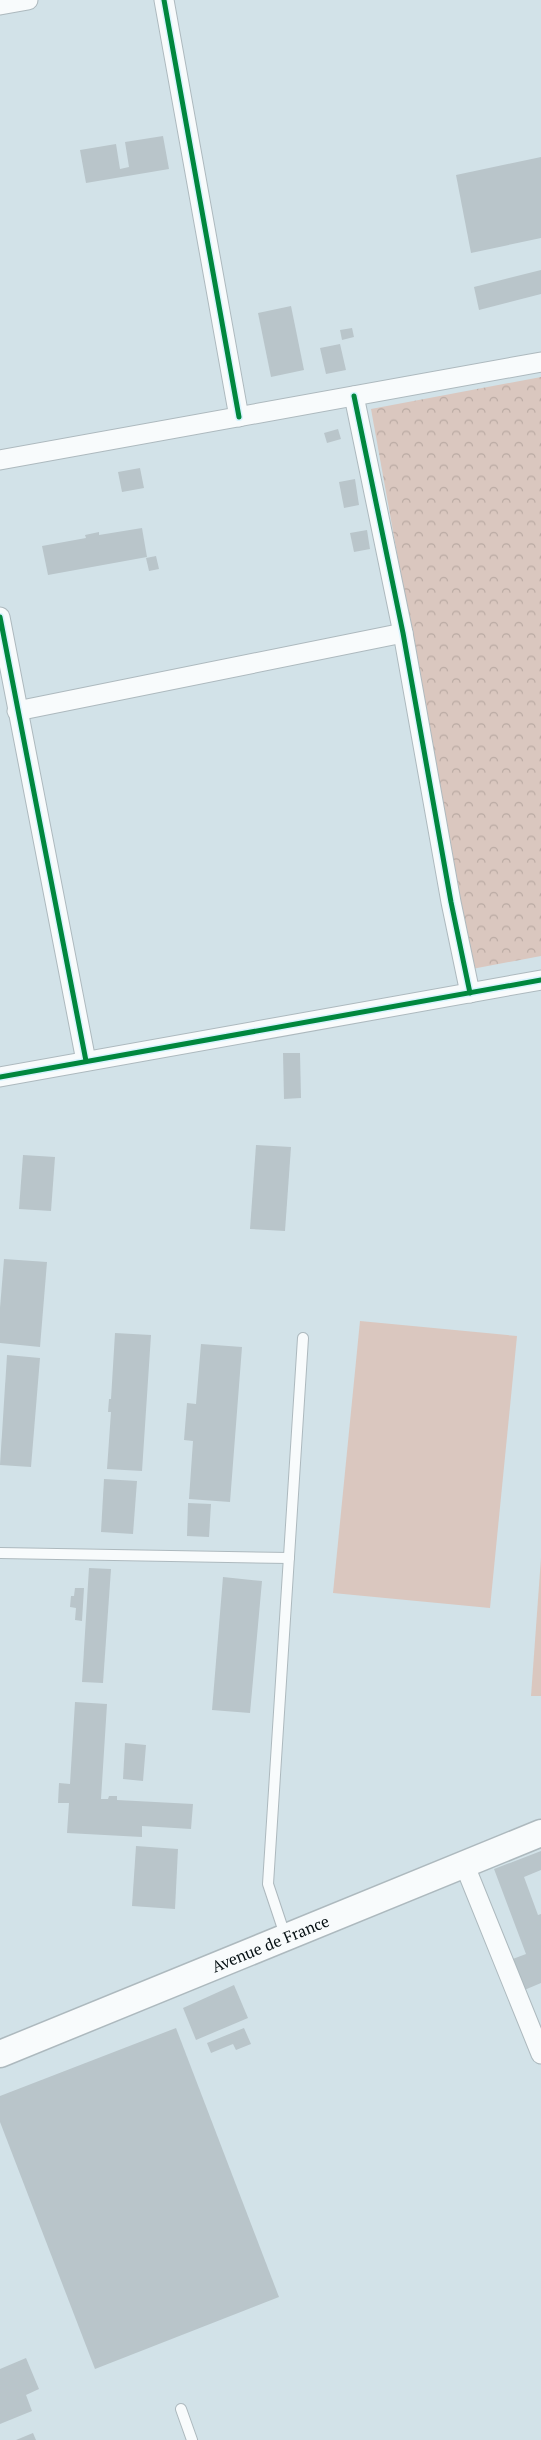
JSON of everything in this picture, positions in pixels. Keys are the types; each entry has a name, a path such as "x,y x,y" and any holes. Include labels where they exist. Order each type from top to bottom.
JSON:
{"main road":[{"name":"Avenue de France","path":"0,2054 465,1866 541,1833"}],"street":[{"path":"0,5 28,0"},
{"path":"164,0 239,417"},
{"path":"0,460 541,362"},
{"path":"354,396 403,633 450,902 470,993"},
{"path":"0,617 86,1061"},
{"path":"17,711 403,633"},
{"path":"0,1077 541,980"},
{"path":"465,1866 541,2054"}],"lane":[{"path":"286,1938 268,1884 303,1338"},
{"path":"0,1553 289,1558"},
{"path":"181,2409 192,2440"}],"green space":[{"path":"541,377 541,956 472,969 371,409"},
{"path":"360,1321 517,1336 490,1608 333,1593"},
{"path":"541,1558 541,1696 531,1696"}],"building":[{"path":"163,136 169,169 86,183 80,150 116,144 120,169 129,167 125,142"},
{"path":"541,157 541,238 471,253 456,175"},
{"path":"541,270 541,294 479,310 474,287"},
{"path":"291,306 304,370 271,377 258,313"},
{"path":"352,328 354,337 342,340 340,330"},
{"path":"340,344 346,370 326,374 320,348"},
{"path":"338,429 341,439 327,443 324,433"},
{"path":"140,468 144,488 122,492 118,472"},
{"path":"355,479 359,505 344,508 339,482"},
{"path":"142,528 147,557 48,575 42,546 86,538 85,535 99,532 99,535"},
{"path":"367,530 370,549 354,552 350,533"},
{"path":"156,556 159,569 149,571 146,558"},
{"path":"283,1053 300,1053 301,1098 284,1099"},
{"path":"256,1145 291,1147 285,1231 250,1229"},
{"path":"23,1155 55,1157 51,1211 19,1209"},
{"path":"4,1259 47,1262 40,1347 0,1343 0,1308"},
{"path":"115,1333 151,1335 142,1471 107,1469 111,1412 108,1412 109,1399 111,1399"},
{"path":"201,1344 242,1347 230,1502 189,1499 193,1441 184,1440 187,1403 196,1404"},
{"path":"7,1355 40,1358 31,1467 0,1465"},
{"path":"104,1479 137,1481 133,1534 101,1532"},
{"path":"188,1503 211,1504 209,1537 187,1536"},
{"path":"89,1568 111,1569 103,1683 82,1682"},
{"path":"223,1577 262,1581 250,1713 212,1710"},
{"path":"75,1588 84,1588 82,1621 75,1620 76,1608 70,1607 71,1596 74,1596"},
{"path":"75,1702 107,1704 101,1799 117,1796 117,1800 193,1804 191,1829 142,1826 142,1837 67,1833 69,1803 58,1803 59,1783 70,1784"},
{"path":"125,1743 146,1745 143,1781 123,1779"},
{"path":"136,1846 178,1849 175,1909 132,1906"},
{"path":"541,1851 541,1870 524,1877 538,1915 541,1914 541,1983 522,1991 510,1960 526,1954 494,1869"},
{"path":"234,1985 248,2018 196,2040 183,2008"},
{"path":"176,2028 279,2297 95,2369 0,2122 0,2096"},
{"path":"244,2028 251,2044 236,2050 233,2044 211,2053 207,2043"},
{"path":"26,2358 39,2389 26,2395 32,2411 0,2424 0,2369"},
{"path":"33,2433 36,2440 16,2440"}],"cycle path":[{"path":"164,0 239,417"},
{"path":"354,396 403,633 451,902 470,993"},
{"path":"0,617 86,1061"},
{"path":"0,1077 541,980"}]}
